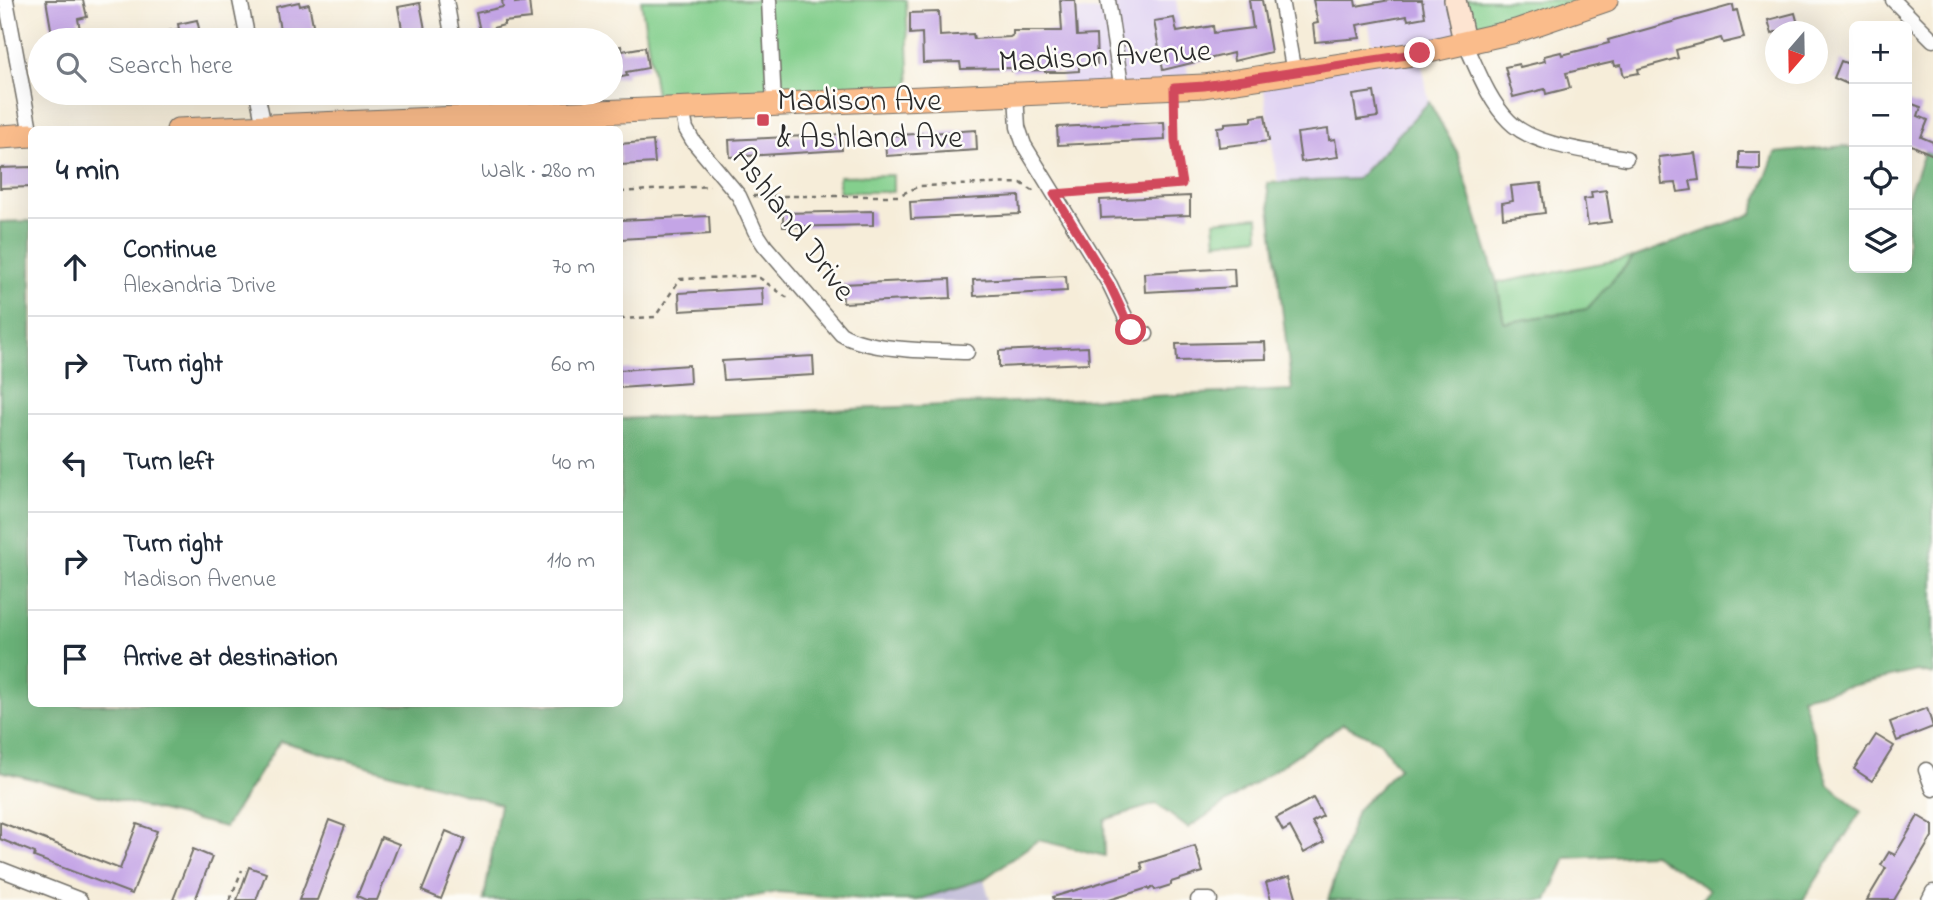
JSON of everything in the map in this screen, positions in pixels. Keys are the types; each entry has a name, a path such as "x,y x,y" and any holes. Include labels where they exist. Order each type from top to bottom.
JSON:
{"main road":[{"name":"Madison Avenue","path":"264,126 334,126 467,117 1204,86 1420,53 1516,31 1606,0"},
{"path":"0,137 28,135"}],"street":[{"path":"6,0 29,126"},
{"path":"240,0 242,28"},
{"path":"446,0 451,28"},
{"path":"769,0 774,104"},
{"path":"1108,0 1122,90"},
{"path":"1281,0 1294,73"},
{"path":"1455,0 1464,41 1490,96 1509,122 1527,134 1554,144 1626,158"},
{"path":"1893,0 1933,40"},
{"path":"1016,95 1018,127 1024,145 1110,285 1131,330 1146,334"},
{"path":"260,105 264,126"},
{"path":"465,105 467,117"},
{"name":"Ashland Drive","path":"682,108 686,129 693,141 740,196 754,231 835,328 849,339 872,345 967,352"},
{"path":"1926,771 1933,789"},
{"path":"0,869 80,900"},
{"path":"1928,900 1933,892"}],"path":[{"path":"740,196 898,196 919,186 1021,183 1036,193 1054,194 1182,184 1175,141 1174,88"},
{"path":"623,192 709,186 726,178"},
{"path":"623,319 654,317 680,279 757,276 786,297 804,294"},
{"path":"230,900 242,870"}],"shaded area":[{"path":"1108,0 1176,0 1190,87 1063,93 1059,11 1109,10"},
{"path":"1455,0 1464,41 1420,53 1429,102 1357,179 1278,183 1262,78 1375,60 1365,2"},
{"path":"984,879 990,900 917,900"}],"green space":[{"path":"641,0 906,0 910,89 657,101"},
{"path":"1455,0 1606,0 1464,41"},
{"path":"1429,102 1457,152 1497,283 1504,323 1587,309 1634,257 1752,214 1775,153 1844,146 1849,148 1849,273 1912,273 1912,185 1925,151 1933,155 1933,675 1917,671 1802,697 1829,785 1861,812 1803,900 1701,900 1709,890 1653,854 1566,858 1547,900 1328,900 1357,810 1399,768 1380,742 1343,724 1188,828 1156,804 1104,820 1105,856 1038,840 984,879 917,900 878,900 777,892 735,900 484,900 500,804 280,741 225,827 0,771 0,222 28,221 28,707 623,707 623,419 1292,390 1267,183 1357,179"},
{"path":"893,175 893,192 839,192 839,176"},
{"path":"1258,217 1259,237 1216,242 1214,221"},
{"path":"1634,257 1587,309 1504,323 1497,283"}],"building":[{"path":"46,0 83,0 87,17 78,19 80,28 51,28"},
{"path":"502,0 515,0 515,3 529,1 531,19 504,22 504,25 493,28 479,28 476,13 503,7"},
{"path":"1060,0 1075,0 1077,36 1096,35 1097,64 1079,65 1079,71 1045,72 1012,71 1012,68 961,69 960,62 923,63 922,33 910,34 910,13 939,12 940,36 973,34 974,39 1010,37 1013,31 1062,31"},
{"path":"1249,0 1262,0 1271,52 1234,61 1233,53 1163,70 1154,21 1174,18 1177,32 1213,26 1214,33 1253,28"},
{"path":"1313,0 1355,0 1356,6 1390,0 1422,0 1425,17 1408,20 1407,16 1357,25 1360,38 1315,42 1313,24 1318,23"},
{"path":"299,2 300,6 309,4 314,28 280,28 276,7"},
{"path":"420,3 425,28 402,28 398,7"},
{"path":"1733,5 1734,11 1737,10 1744,38 1723,43 1721,38 1676,50 1678,58 1638,69 1639,73 1624,76 1621,65 1615,66 1614,62 1566,73 1570,88 1546,94 1545,89 1513,97 1505,67 1519,64 1520,67 1545,61 1544,56 1561,52 1562,55 1609,43 1608,40"},
{"path":"1795,13 1797,21 1768,21"},
{"path":"197,20 199,28 179,28 178,24"},
{"path":"645,47 648,68 626,72 627,76 623,77 623,51"},
{"path":"1841,61 1849,64 1849,85 1834,78"},
{"path":"1374,92 1378,117 1357,120 1353,95"},
{"path":"1912,104 1921,107 1918,116 1928,120 1921,137 1933,142 1933,155 1912,145"},
{"path":"1265,115 1269,141 1219,147 1217,127 1225,126 1225,123 1252,121 1252,117"},
{"path":"1164,122 1165,140 1058,145 1057,127"},
{"path":"1328,129 1329,140 1335,139 1338,157 1301,162 1297,133"},
{"path":"976,130 977,150 886,156 885,136"},
{"path":"841,134 842,150 730,157 729,140"},
{"path":"653,141 655,163 623,165 623,144"},
{"path":"1739,152 1760,152 1760,170 1739,169"},
{"path":"1695,153 1699,180 1690,181 1692,190 1678,192 1676,183 1662,184 1659,157"},
{"path":"28,167 28,187 0,188 0,168"},
{"path":"1541,183 1545,213 1503,218 1502,203 1513,201 1511,186"},
{"path":"1606,190 1611,222 1588,225 1584,199 1592,198 1591,192"},
{"path":"1019,196 1020,214 911,219 910,202"},
{"path":"1190,196 1190,215 1101,218 1100,200"},
{"path":"873,211 873,225 783,227 783,213"},
{"path":"709,216 710,234 623,239 623,220"},
{"path":"1234,268 1235,287 1145,292 1144,273"},
{"path":"1066,276 1067,291 974,296 973,280"},
{"path":"950,279 951,298 843,303 842,284"},
{"path":"762,288 763,306 680,311 679,293"},
{"path":"1265,342 1266,359 1177,361 1176,344"},
{"path":"1088,347 1089,363 999,367 999,351"},
{"path":"813,356 814,375 724,380 722,361"},
{"path":"689,365 690,383 623,388 623,370"},
{"path":"1927,708 1933,727 1897,741 1890,722"},
{"path":"1876,735 1894,746 1872,781 1854,769"},
{"path":"1313,798 1323,816 1312,822 1324,842 1304,853 1290,827 1283,831 1276,818"},
{"path":"1918,816 1933,825 1933,835 1894,900 1867,900 1886,868 1881,865 1889,852 1895,855"},
{"path":"329,820 345,826 317,900 299,900"},
{"path":"0,822 120,869 137,824 157,831 132,894 34,857 35,853 0,839"},
{"path":"446,831 465,839 441,899 422,891"},
{"path":"381,837 399,844 377,900 366,900 357,896"},
{"path":"1195,846 1203,872 1171,882 1171,885 1155,890 1153,887 1149,890 1148,888 1109,900 1054,900 1053,897 1143,870 1141,863"},
{"path":"193,849 212,857 195,900 173,900"},
{"path":"249,867 266,873 256,900 237,900"},
{"path":"1290,876 1297,900 1271,900 1266,883"}],"place":[{"name":"Madison Ave & Ashland Ave","path":"763,120"}],"route":[{"path":"1131,330 1110,285 1054,194 1182,184 1175,141 1174,88 1204,86 1420,53"}]}
